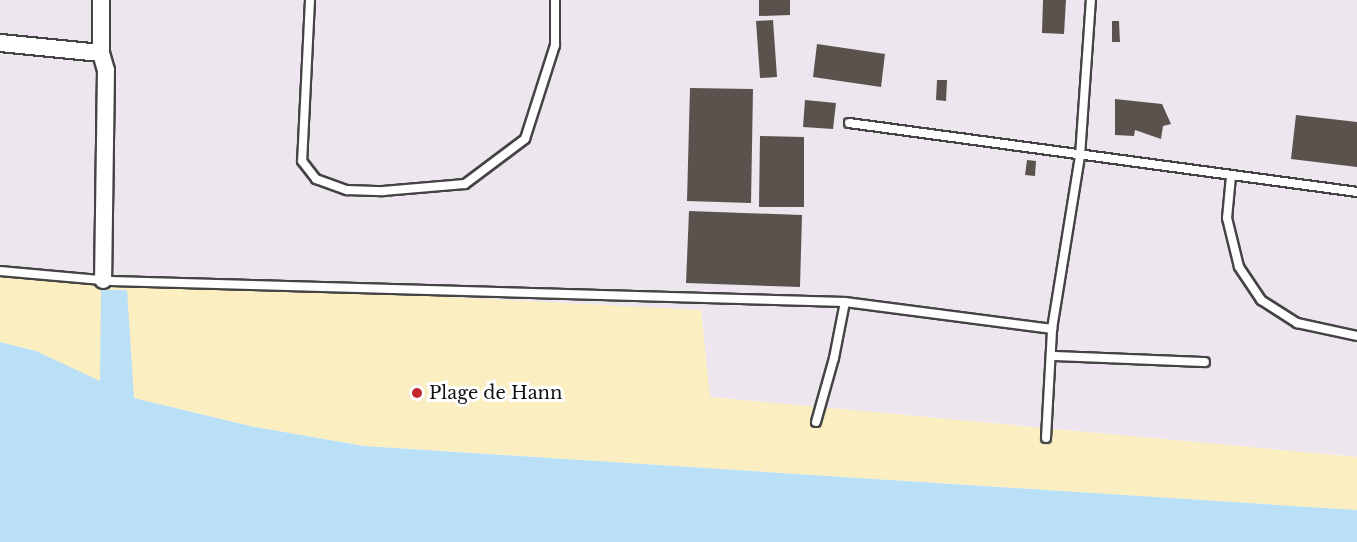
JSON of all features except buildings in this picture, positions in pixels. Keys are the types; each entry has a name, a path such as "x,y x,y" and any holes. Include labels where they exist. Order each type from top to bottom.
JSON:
{"street":[{"path":"101,0 101,53 106,70 103,280"},
{"path":"0,43 101,53"}],"lane":[{"path":"310,0 302,161 316,178 347,190 383,191 465,184 525,139 555,45 555,0"},
{"path":"1046,438 1053,356 1052,329 1080,156 1091,0"},
{"path":"849,123 1357,192"},
{"path":"1231,176 1227,218 1239,267 1261,300 1297,323 1357,336"},
{"path":"0,271 103,280 845,302 1052,329"},
{"path":"816,422 834,358 845,302"},
{"path":"1053,356 1205,362"}],"shaded area":[{"path":"0,0 1357,0 1357,457 709,397 701,311 0,274"}],"sand":[{"name":"Plage de Hann","path":"0,274 701,310 710,397 1357,457 1357,510 364,446 250,426 134,398 36,351 0,342"}],"water":[{"path":"101,290 127,290 134,398 250,426 364,446 1357,510 1357,542 0,542 0,342 36,351 100,381"}],"place":[{"name":"Plage de Hann","path":"417,393"}]}
